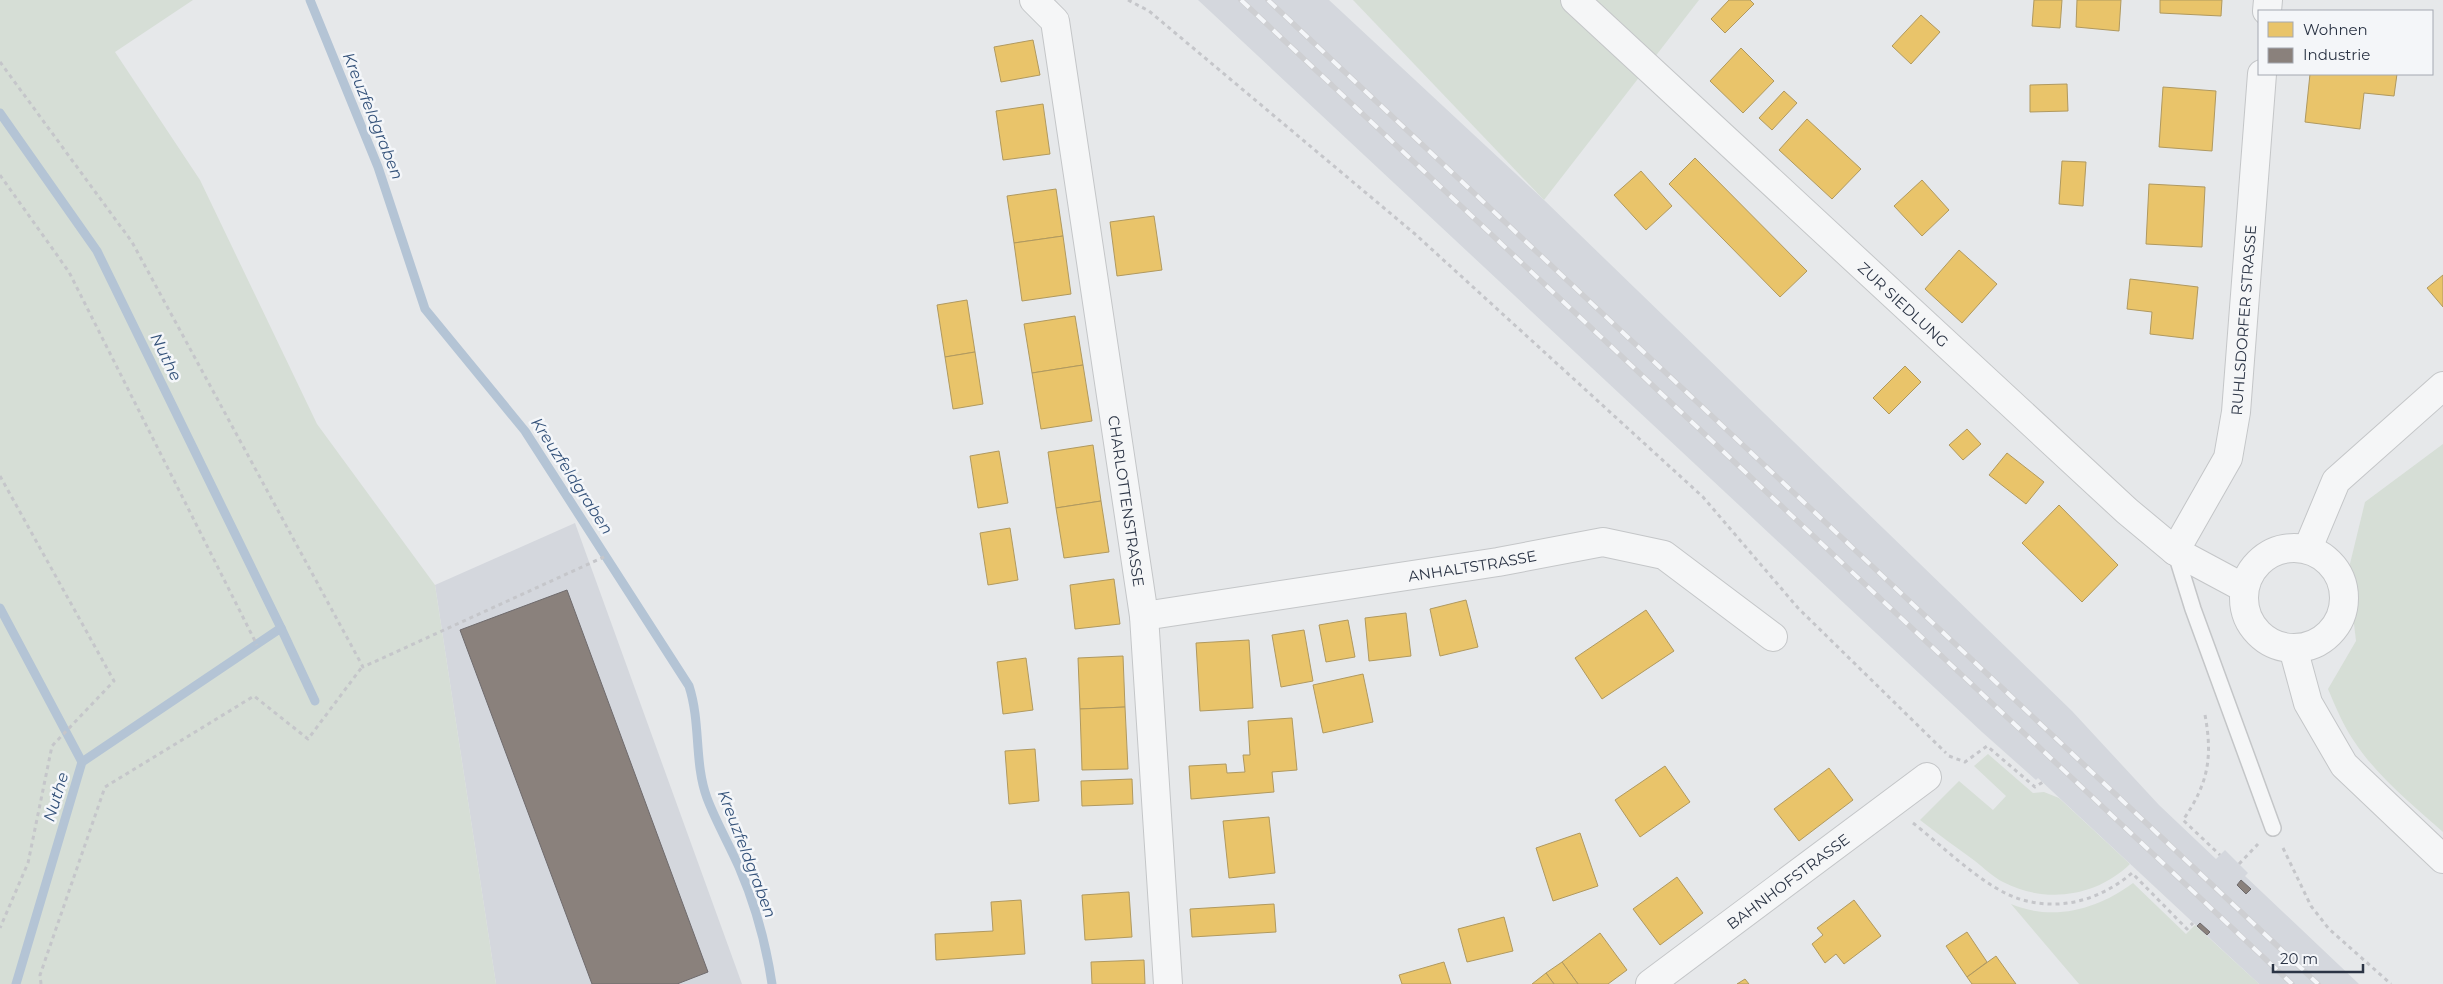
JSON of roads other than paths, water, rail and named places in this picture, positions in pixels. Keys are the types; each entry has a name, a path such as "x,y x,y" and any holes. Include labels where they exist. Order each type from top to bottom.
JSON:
{"street":[{"name":"CHARLOTTENSTRASSE","path":"1034,0 1055,21 1144,616 1168,984"},
{"name":"ZUR SIEDLUNG","path":"1575,0 2128,511 2175,551 2244,588"},
{"name":"RUHLSDORFER STRASSE","path":"2175,551 2228,458 2236,412 2262,75"},
{"path":"2308,548 2336,481 2443,386"},
{"name":"ANHALTSTRASSE","path":"1144,616 1498,562 1603,542 1664,555 1773,637"},
{"path":"2293,547 2308,548 2324,557 2336,568 2342,583 2345,599 2342,614 2335,628 2323,640 2309,646 2293,648 2276,645 2261,636 2250,622 2244,606 2244,588 2251,572 2261,559 2276,550 2293,547"},
{"path":"2293,648 2308,703 2344,765 2443,859"},
{"name":"BAHNHOFSTRASSE","path":"1650,984 1927,777"}],"lane":[{"path":"2175,551 2273,828"}],"waterway":[{"name":"Kreuzfeldgraben","path":"310,0 378,167 425,309 525,431 689,686 695,714 703,785 750,895 767,954 772,984"},
{"name":"Nuthe","path":"0,113 97,251 281,628 82,762 16,984"},
{"path":"0,608 82,762"},
{"name":"Nuthe","path":"281,628 315,701"}],"railway":[{"path":"1241,0 2292,984"},
{"path":"1268,0 2318,984"}]}
